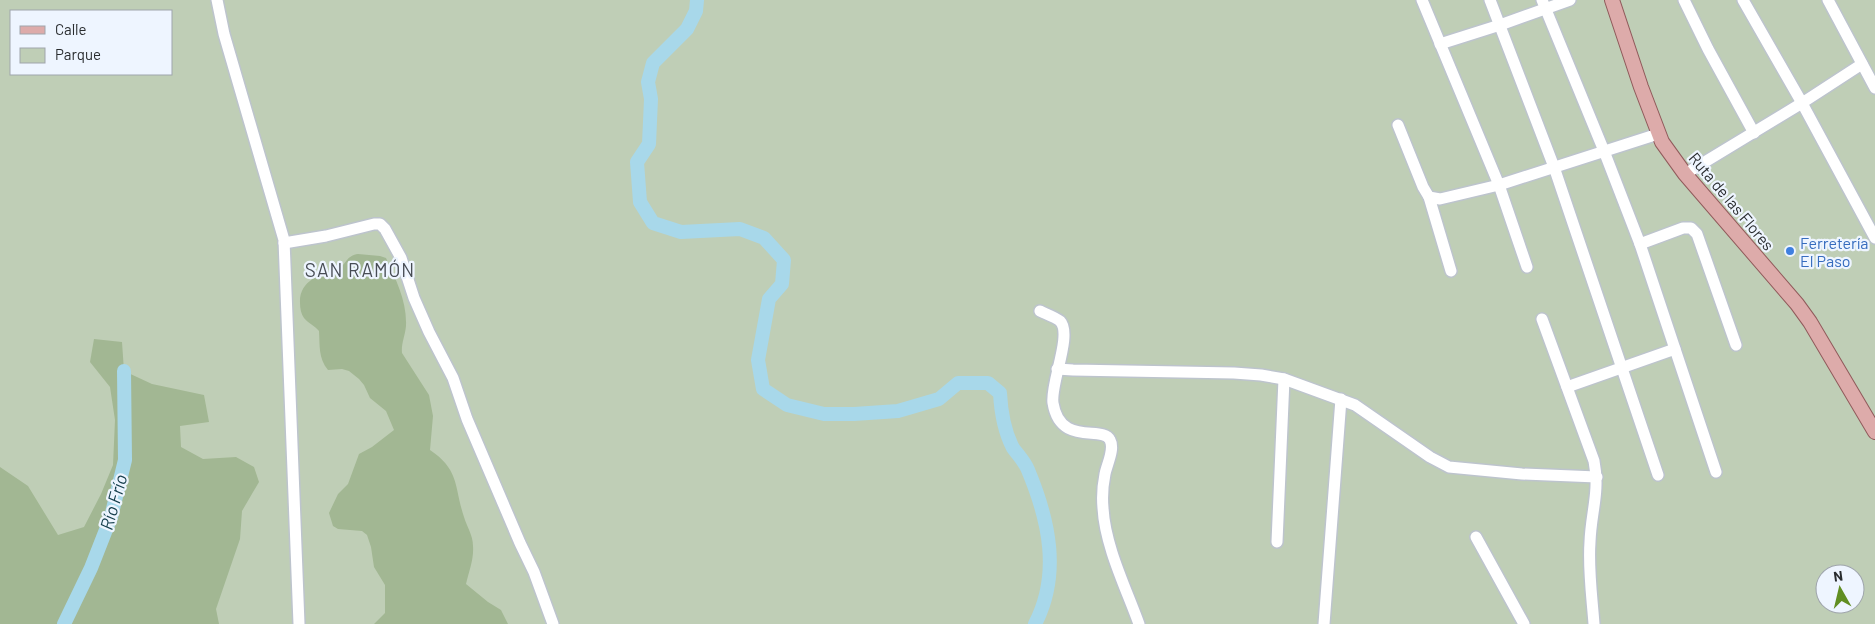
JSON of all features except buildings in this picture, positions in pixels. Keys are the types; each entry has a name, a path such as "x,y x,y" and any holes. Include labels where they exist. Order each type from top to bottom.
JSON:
{"main road":[{"name":"Ruta de las Flores","path":"1612,0 1640,87 1658,134 1670,154 1797,304 1810,322 1875,432"}],"street":[{"path":"217,0 224,34 284,243 299,624"},
{"path":"1422,0 1499,185 1528,267"},
{"path":"1490,0 1554,167 1658,476"},
{"path":"1440,44 1500,25 1544,4 1570,0"},
{"path":"1684,0 1708,49 1754,133"},
{"path":"1743,0 1875,238"},
{"path":"1828,0 1875,88"},
{"path":"1544,4 1640,244 1716,472"},
{"path":"1685,174 1802,104 1862,64"},
{"path":"1398,125 1423,187 1429,197 1451,271"},
{"path":"1429,197 1440,199 1499,185 1658,134"},
{"path":"284,243 326,236 374,224 380,224 384,229 401,258 428,332 453,378 467,419 534,572 554,624"},
{"path":"1640,244 1683,228 1691,228 1697,234 1736,345"},
{"path":"1040,311 1059,320 1063,325 1064,337 1053,387 1052,402 1056,415 1073,432 1106,436 1112,446 1104,475 1102,507 1106,531 1117,568 1139,624"},
{"path":"1542,319 1594,461 1597,478 1589,556 1594,624"},
{"path":"1567,387 1674,349"},
{"path":"1057,369 1234,373 1284,379 1355,405 1403,439 1450,468 1597,478"},
{"path":"1277,542 1284,379"},
{"path":"1324,624 1341,399"},
{"path":"1476,538 1524,624"}],"green space":[{"path":"0,0 1875,0 1875,624 0,624"},
{"path":"358,254 386,258 397,283 403,299 406,317 402,353 429,395 433,416 430,450 440,457 451,472 472,538 473,556 466,584 501,610 508,624 374,624 385,613 385,585 374,567 367,535 362,531 338,529 333,526 329,513 338,494 348,484 359,454 372,447 394,430 386,411 370,398 359,379 349,371 342,369 328,370 320,351 319,331 301,313 301,295 303,289 312,280 324,273 337,269 351,257"},
{"path":"94,339 122,342 124,371 152,384 204,395 209,422 180,426 181,447 203,459 236,457 254,467 259,482 242,511 240,539 216,609 219,624 0,624 0,467 28,486 58,535 84,527 113,465 115,420 110,387 90,362"}],"waterway":[{"path":"697,0 696,11 687,29 653,63 648,82 651,99 649,144 637,162 640,202 653,223 681,232 740,229 764,238 784,260 782,284 769,299 758,360 763,389 787,405 824,414 854,414 898,411 939,399 958,383 988,383 1000,393 1007,435 1013,448 1028,470 1042,508 1049,547 1048,586 1035,624"},
{"name":"Río Frío","path":"64,624 91,568 111,517 125,460 124,371"}],"place":[{"name":"Ferretería El Paso","path":"1790,251"}],"district":[{"name":"SAN RAMÓN","path":"360,269"}]}
